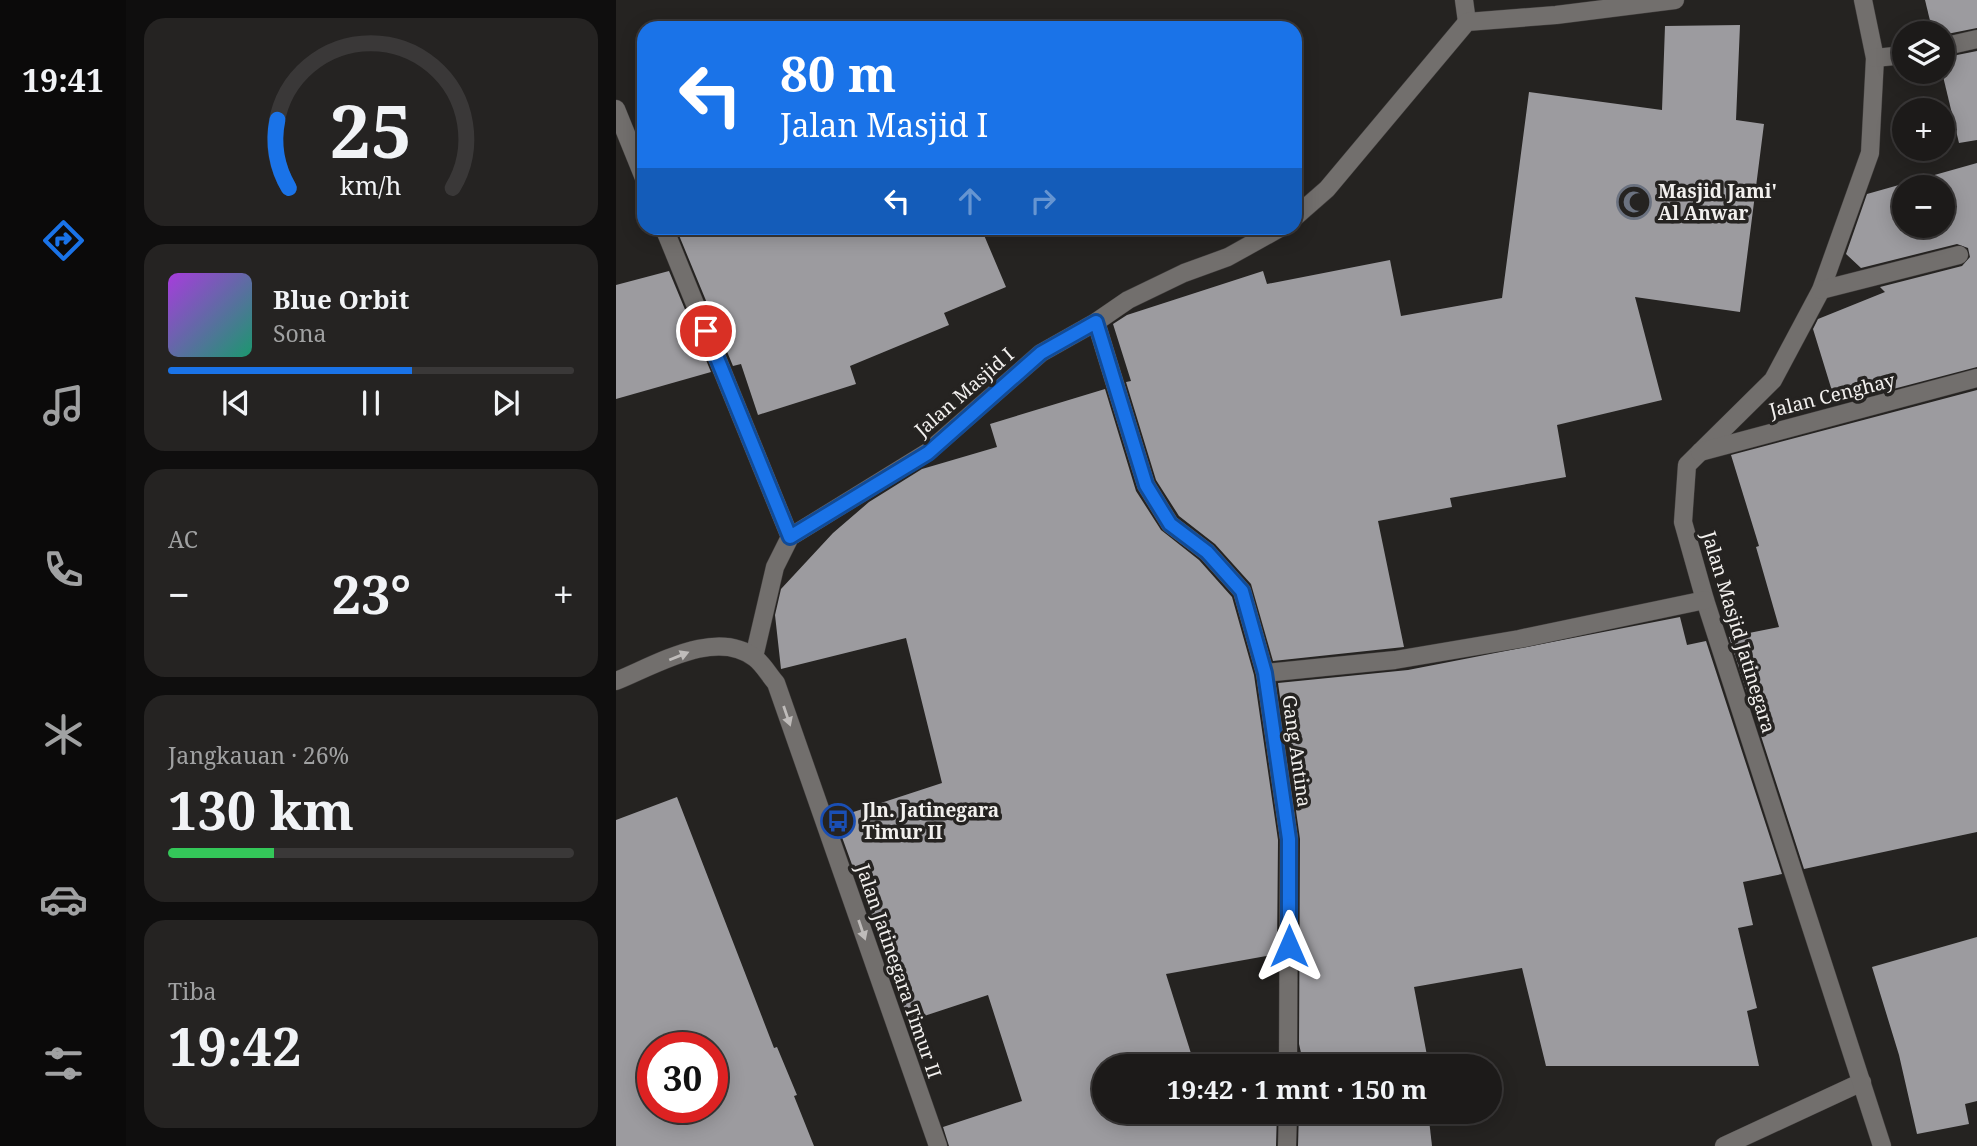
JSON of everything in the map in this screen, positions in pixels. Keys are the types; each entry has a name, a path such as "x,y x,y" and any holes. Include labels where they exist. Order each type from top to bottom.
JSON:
{"street":[{"path":"1464,0 1467,22"},
{"path":"1302,211 1327,189 1467,22 1556,15 1675,0"},
{"name":"Jalan Masjid Jatinegara","path":"1863,0 1874,58 1870,153 1821,289 1773,380 1698,452 1687,466 1683,522 1705,600 1882,1146"},
{"path":"1955,44 1977,39"},
{"path":"1874,58 1892,56"},
{"path":"616,109 637,161"},
{"path":"616,681 690,651 726,645 754,657 775,567 790,537 667,235"},
{"name":"Jalan Masjid I","path":"790,537 928,453 1041,353 1096,322 1128,300 1184,273 1228,257 1267,235"},
{"path":"1821,289 1959,255"},
{"name":"Gang Antina","path":"1096,322 1146,485 1170,524 1207,552 1242,591 1265,673 1289,839 1288,1054"},
{"name":"Jalan Cenghay","path":"1698,452 1977,378"},
{"path":"1265,673 1395,660 1519,639 1705,600"},
{"name":"Jalan Jatinegara Timur II","path":"754,657 776,683 938,1146"},
{"path":"1724,1146 1862,1082"},
{"path":"1287,1146 1288,1124"}],"building":[{"path":"1925,0 1977,0 1977,28 1955,32 1955,21 1930,21"},
{"path":"1740,25 1736,120 1764,124 1740,312 1635,297 1662,400 1557,425 1566,477 1450,498 1452,507 1378,521 1404,647 1273,661 1251,584 1215,544 1179,516 1156,480 1126,382 1131,381 1113,324 1127,315 1263,271 1267,284 1390,260 1401,316 1502,298 1529,92 1662,110 1665,26"},
{"path":"1977,51 1977,140 1959,143 1955,126 1955,98 1948,98 1945,84 1955,84 1955,55"},
{"path":"1977,163 1977,367 1836,404 1813,329 1818,319 1885,292 1880,287 1962,266 1970,257 1968,248 1957,244 1861,268 1846,254 1867,194 1892,187 1892,238 1955,238 1955,175 1934,175"},
{"path":"679,235 984,235 1006,287 944,313 949,325 850,366 856,384 758,415 741,364 733,366"},
{"path":"669,271 711,372 616,399 616,285"},
{"path":"1105,389 1136,491 1161,530 1199,560 1232,597 1254,675 1278,840 1277,954 1166,974 1191,1054 1092,1054 1092,1124 1277,1124 1276,1146 949,1146 943,1127 1022,1101 988,995 909,1021 835,818 942,783 906,638 781,669 775,615 781,589 833,533 869,502 922,469 997,447 990,424"},
{"path":"1977,390 1977,832 1804,869 1729,637 1779,627 1756,547 1759,546 1731,455"},
{"path":"1680,617 1687,645 1706,641 1782,874 1743,882 1753,925 1738,928 1757,1008 1747,1011 1759,1066 1546,1066 1522,968 1414,987 1427,1054 1301,1054 1299,1044 1300,839 1278,683 1408,670"},
{"path":"677,797 774,1048 777,1047 797,1095 794,1096 814,1146 616,1146 616,820"},
{"path":"1977,937 1977,1101 1965,1104 1969,1124 1917,1134 1899,1055 1872,967"},
{"path":"1299,1124 1429,1124 1432,1146 1298,1146"}],"place":[{"name":"Masjid Jami' Al Anwar","path":"1634,202"},
{"name":"Jln. Jatinegara Timur II","path":"838,821"}],"route":[{"path":"706,331 790,537 928,453 1041,353 1096,322 1130,425 1146,485 1170,524 1207,552 1242,591 1265,673 1289,839 1289,946"}]}
